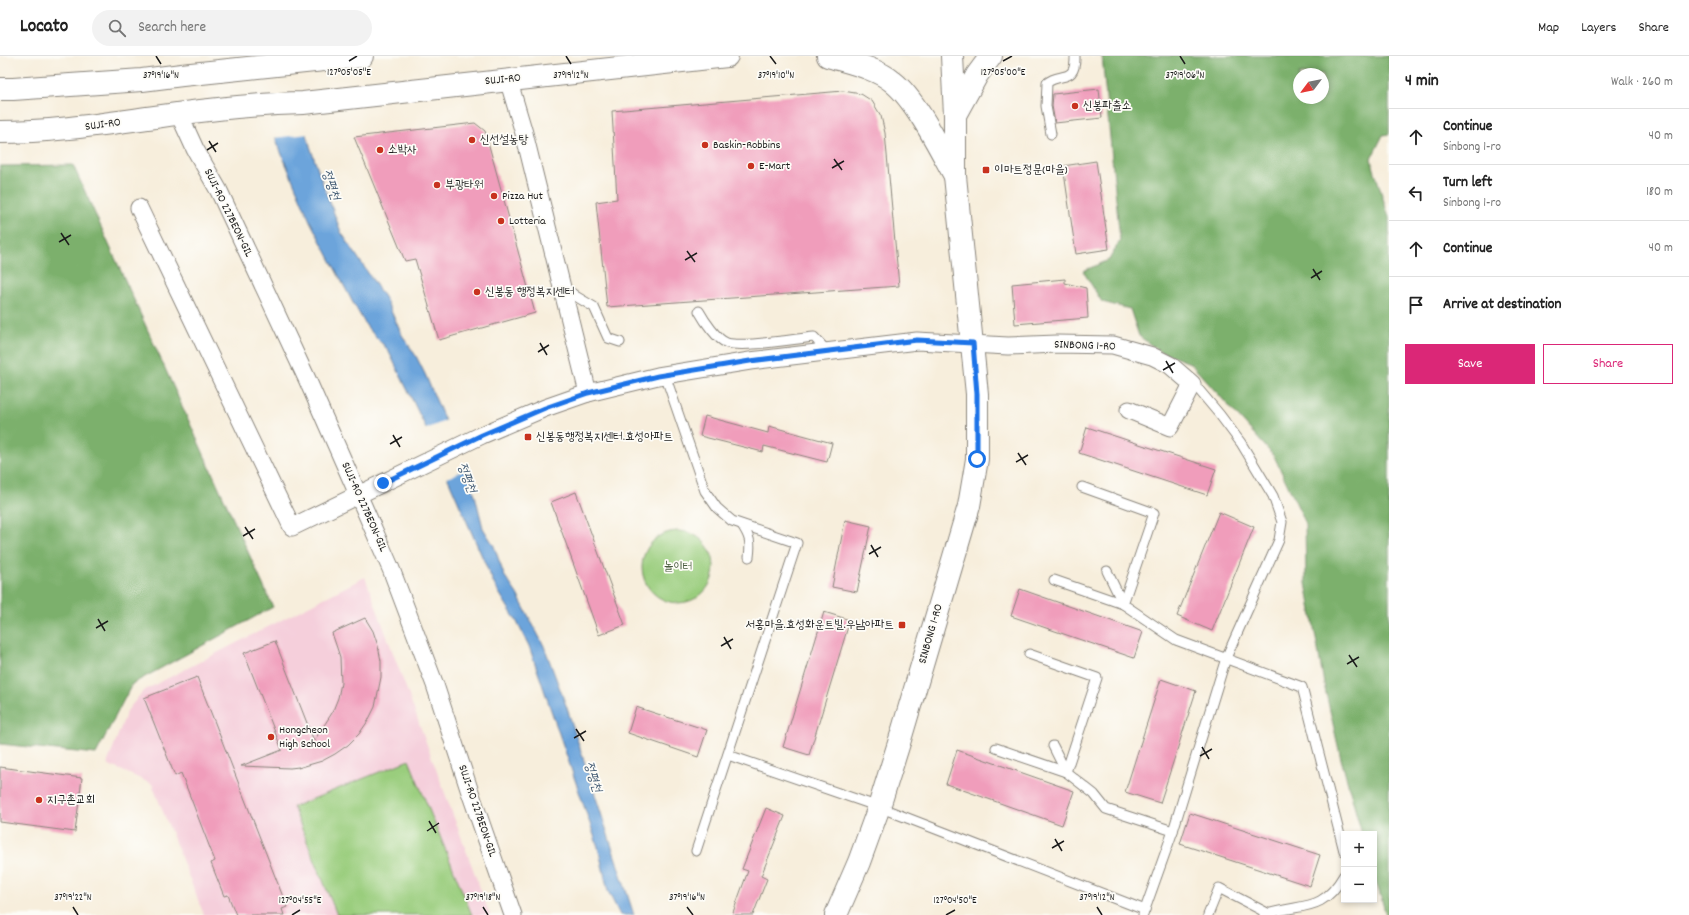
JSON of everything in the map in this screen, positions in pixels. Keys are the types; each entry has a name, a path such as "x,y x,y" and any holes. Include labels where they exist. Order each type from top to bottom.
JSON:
{"main road":[{"path":"0,89 100,84 362,56"},
{"name":"SUJI-RO","path":"0,132 79,128 264,104 303,103 727,56"},
{"path":"828,56 870,70 892,81 904,93 916,111 955,176"},
{"name":"SINBONG 1-RO","path":"836,915 879,807 960,537 974,482 978,434 973,343 955,176 955,115 952,56"},
{"path":"955,115 977,75 991,56"}],"street":[{"path":"508,80 524,133 588,393"},
{"name":"SUJI-RO 227BEON-GIL","path":"179,114 195,149 219,190 359,495 391,569 435,685 469,789 513,915"},
{"path":"138,208 292,527 359,495"},
{"name":"SINBONG 1-RO","path":"359,495 482,435 545,408 588,393 665,375 750,361 917,340 1008,346 1057,344 1113,345 1152,356 1170,365 1192,384 1170,427 1129,410"}],"lane":[{"path":"1051,134 1046,106 1047,83 1051,80 1067,77 1070,74 1075,64 1074,56"},
{"path":"560,284 577,297 594,307 608,338 620,342"},
{"path":"698,311 706,323 726,343 741,345 814,337 827,351"},
{"path":"665,375 705,491 723,516 742,525 797,543 696,851"},
{"path":"728,755 879,807 1144,913 1173,831 1226,658 1279,540 1282,522 1279,509 1273,496 1241,443 1199,390"},
{"path":"1082,487 1154,513 1123,604"},
{"path":"742,525 749,535 751,546 749,557"},
{"path":"1107,571 1123,604"},
{"path":"1054,580 1123,604 1141,615 1159,630 1176,640 1302,687 1341,839"},
{"path":"1029,654 1097,678 1066,772"},
{"path":"1053,746 1066,772"},
{"path":"996,748 1066,772 1094,794 1106,809 1173,831"},
{"path":"1208,915 1219,888 1268,914 1305,908 1327,899 1337,888 1341,881"}],"shaded area":[{"name":"Hongcheon High School","path":"365,577 490,915 204,915 152,784 107,764 127,711 143,691"}],"green space":[{"path":"1102,56 1389,56 1389,134 1383,135 1371,159 1389,218 1389,915 1386,915 1377,884 1377,831 1361,831 1341,759 1325,689 1306,583 1305,522 1274,456 1190,363 1159,351 1139,336 1130,309 1102,302 1083,271 1109,260 1120,240"},
{"path":"73,165 273,607 132,684 96,754 0,744 0,166"},
{"name":"놀이터","path":"671,531 685,531 692,533 704,541 712,553 714,567 712,581 704,593 692,601 685,603 671,603 664,601 652,593 644,581 642,574 642,560 644,553 652,541 664,533"},
{"path":"409,760 472,915 337,915 293,807"}],"water":[{"name":"정평천","path":"250,68 286,74 319,173 341,232 386,300 402,335 416,356 425,374 469,477 483,528 494,546 504,575 517,594 544,646 567,708 634,915 620,915 608,891 598,847 529,646 517,622 495,586 424,424 388,350 367,327 310,221 280,150"}],"pier":[{"path":"245,56 281,56 308,134 273,138"},
{"path":"447,420 467,469 445,479 424,430"}],"building":[{"name":"신봉파출소","path":"1099,89 1102,118 1055,123 1052,106 1053,94"},
{"name":"E-Mart","path":"843,91 861,94 872,101 881,116 885,133 899,286 607,307 596,202 617,199 612,111"},
{"name":"부광타워","path":"475,123 485,131 535,313 439,340 415,259 405,261 354,137"},
{"path":"1096,161 1109,249 1076,254 1063,166"},
{"path":"1065,279 1065,283 1086,288 1088,318 1015,324 1012,284"},
{"path":"705,416 768,433 769,426 832,443 827,462 764,446 763,452 700,436"},
{"path":"1087,427 1216,469 1207,495 1079,453"},
{"path":"576,492 625,625 599,635 551,502"},
{"path":"1219,512 1254,527 1212,631 1177,616"},
{"path":"845,520 871,526 857,592 832,587"},
{"path":"1020,589 1143,632 1134,658 1011,616"},
{"path":"824,612 850,620 809,755 783,747"},
{"path":"365,618 373,631 378,646 381,661 381,677 375,707 359,734 348,745 335,754 322,761 298,768 299,767 241,766 282,750 244,653 275,641 314,741 332,713 338,698 341,683 340,657 332,633"},
{"path":"197,677 287,907 282,909 284,915 236,915 228,895 224,896 211,863 215,861 181,773 175,776 144,698"},
{"path":"1161,679 1196,691 1160,803 1125,792"},
{"path":"636,707 707,730 698,757 628,733"},
{"path":"957,750 1074,791 1062,825 946,784"},
{"name":"지구촌교회","path":"0,767 82,778 75,832 0,822"},
{"path":"766,808 785,816 761,876 767,879 753,915 732,915 748,871 742,869"},
{"path":"1190,813 1320,855 1310,886 1180,844"}],"place":[{"name":"신봉파출소","path":"1075,106"},
{"name":"신선설농탕","path":"472,140"},
{"name":"Baskin-Robbins","path":"705,145"},
{"name":"소박사","path":"380,150"},
{"name":"E-Mart","path":"751,166"},
{"name":"이마트정문(마을)","path":"986,170"},
{"name":"부광타워","path":"437,185"},
{"name":"Pizza Hut","path":"494,196"},
{"name":"Lotteria","path":"501,221"},
{"name":"신봉동 행정복지센터","path":"477,292"},
{"name":"신봉동행정복지센터.효성아파트","path":"528,437"},
{"name":"서홍마을.효성화운트빌.우남아파트","path":"902,625"},
{"name":"Hongcheon High School","path":"271,737"},
{"name":"지구촌교회","path":"39,800"}],"route":[{"path":"383,483 482,435 545,408 588,393 658,376 750,361 917,340 973,343 973,359 977,394 977,459"}]}
